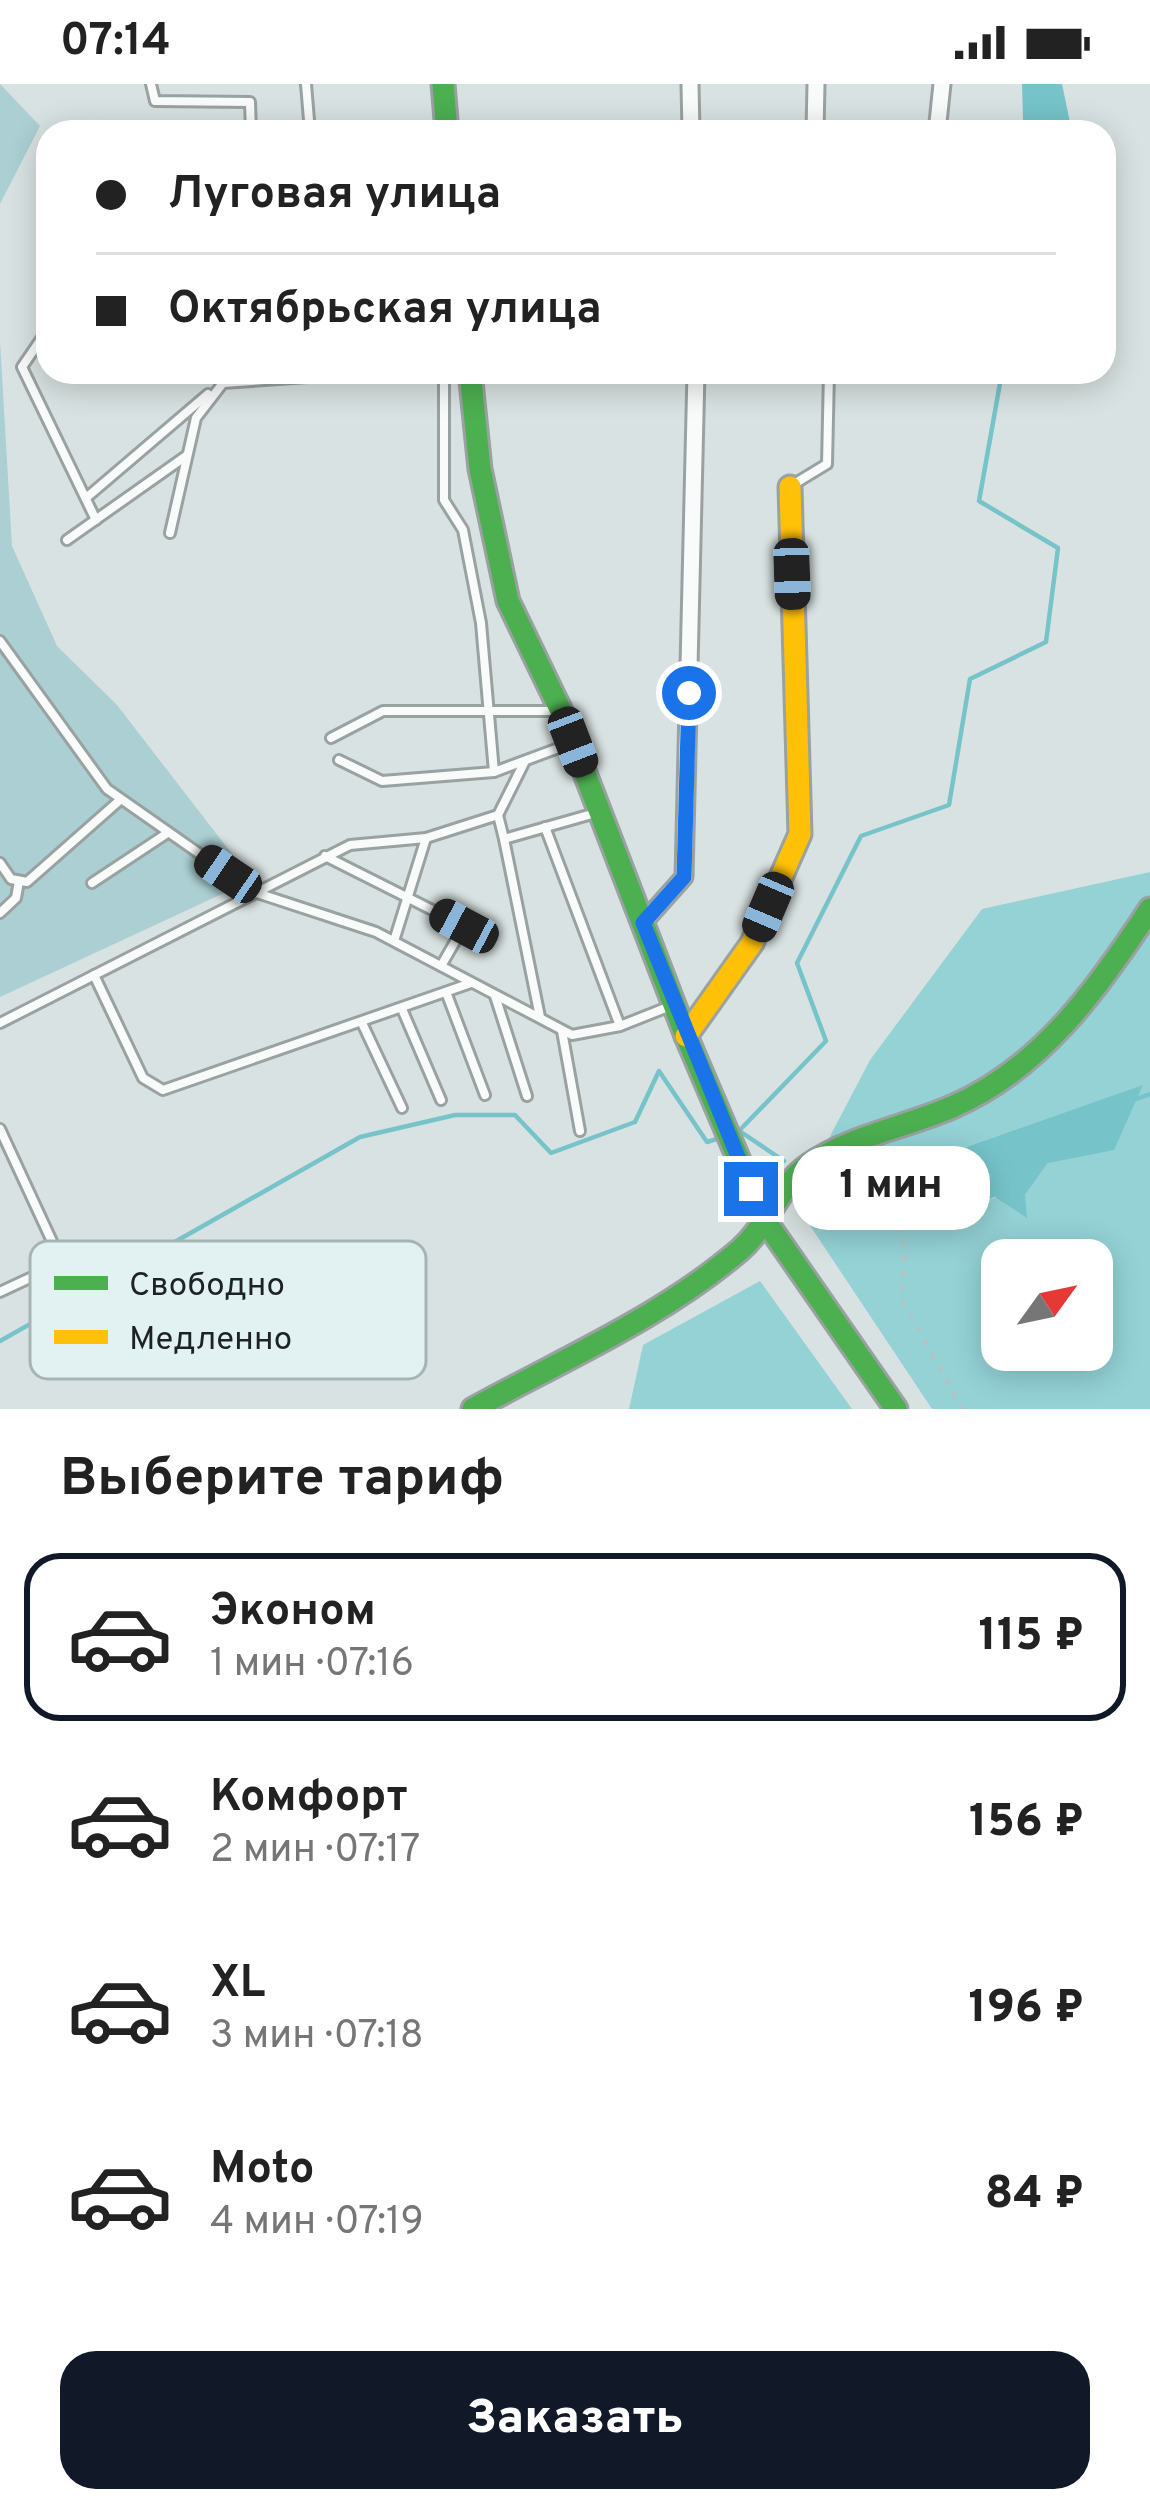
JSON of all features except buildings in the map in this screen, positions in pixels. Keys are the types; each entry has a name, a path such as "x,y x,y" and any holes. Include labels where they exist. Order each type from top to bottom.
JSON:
{"street":[{"path":"443,84 447,120"},
{"path":"690,84 691,120"},
{"path":"815,120 816,84"},
{"path":"938,120 942,84"},
{"path":"471,384 480,469 508,601 561,711 686,1036 764,1220 896,1409"},
{"path":"643,923 684,877 696,384"},
{"path":"686,1036 752,943 800,834 790,487"},
{"path":"473,1409 702,1277 745,1246 780,1187 809,1166 980,1094 1104,980 1150,909"}],"lane":[{"path":"152,84 155,101 250,102 251,120"},
{"path":"306,84 309,120"},
{"path":"36,347 22,368 96,520"},
{"path":"86,498 221,384"},
{"path":"170,533 196,418 222,384"},
{"path":"444,384 445,500 463,530 482,623 494,772"},
{"path":"790,487 826,464 829,384"},
{"path":"67,540 188,456"},
{"path":"0,641 120,800 254,892 394,941 572,1035 620,1026 675,1005"},
{"path":"331,738 383,711 561,711"},
{"path":"339,760 382,781 494,772 573,742"},
{"path":"525,760 498,815 540,1018"},
{"path":"0,863 11,879 27,882 120,800"},
{"path":"504,839 600,812"},
{"path":"0,1023 350,845 426,838 498,815"},
{"path":"545,827 620,1026"},
{"path":"92,883 166,834"},
{"path":"394,941 426,838"},
{"path":"325,856 464,926 441,966"},
{"path":"0,913 16,898 19,881"},
{"path":"94,975 143,1078 163,1090 472,982"},
{"path":"446,992 485,1096"},
{"path":"495,994 527,1096"},
{"path":"402,1009 441,1100"},
{"path":"362,1023 402,1108"},
{"path":"562,1030 580,1131"},
{"path":"0,1129 52,1241"},
{"path":"0,1292 30,1278"}],"path":[{"path":"875,1139 905,1252 902,1298 962,1409"}],"shaded area":[{"path":"0,84 36,122 36,134 0,204"},
{"path":"1022,84 1062,84 1070,120 1023,120"},
{"path":"0,341 12,546 57,646 117,705 252,880 0,997"},
{"path":"1150,872 1150,1409 932,1409 795,1203 870,1060 982,909","holes":["1142,1086 1048,1163 1025,1195 970,1205 945,1226 921,1213 889,1161 945,1154"]},
{"path":"1143,1085 1114,1150 1048,1163 1025,1195 1027,1218 995,1197 955,1210 945,1227 921,1213 904,1215 889,1161 946,1154"},
{"path":"760,1281 852,1409 629,1409 643,1345"}],"waterway":[{"path":"737,1133 826,1041 797,963 861,836 949,805 970,679 1046,642 1058,548 979,501 1000,384"},
{"path":"176,1241 360,1137 455,1115 515,1115 551,1153 635,1122 659,1071 707,1142 720,1138"},
{"path":"1133,1100 1150,1094"},
{"path":"741,1132 784,1161"},
{"path":"814,1187 843,1189 865,1176"},
{"path":"0,1341 30,1324"}],"traffic: fast":[{"path":"443,84 446,120"},
{"path":"471,384 480,469 508,601 561,711 686,1036 764,1219 896,1409"},
{"path":"473,1409 645,1317 710,1274 750,1240 789,1184 809,1165 861,1139 952,1107 1013,1071 1088,996 1150,909"}],"traffic: slow":[{"path":"686,1036 752,943 800,834 790,487"}],"route":[{"path":"689,693 684,877 643,923 751,1189"}]}
